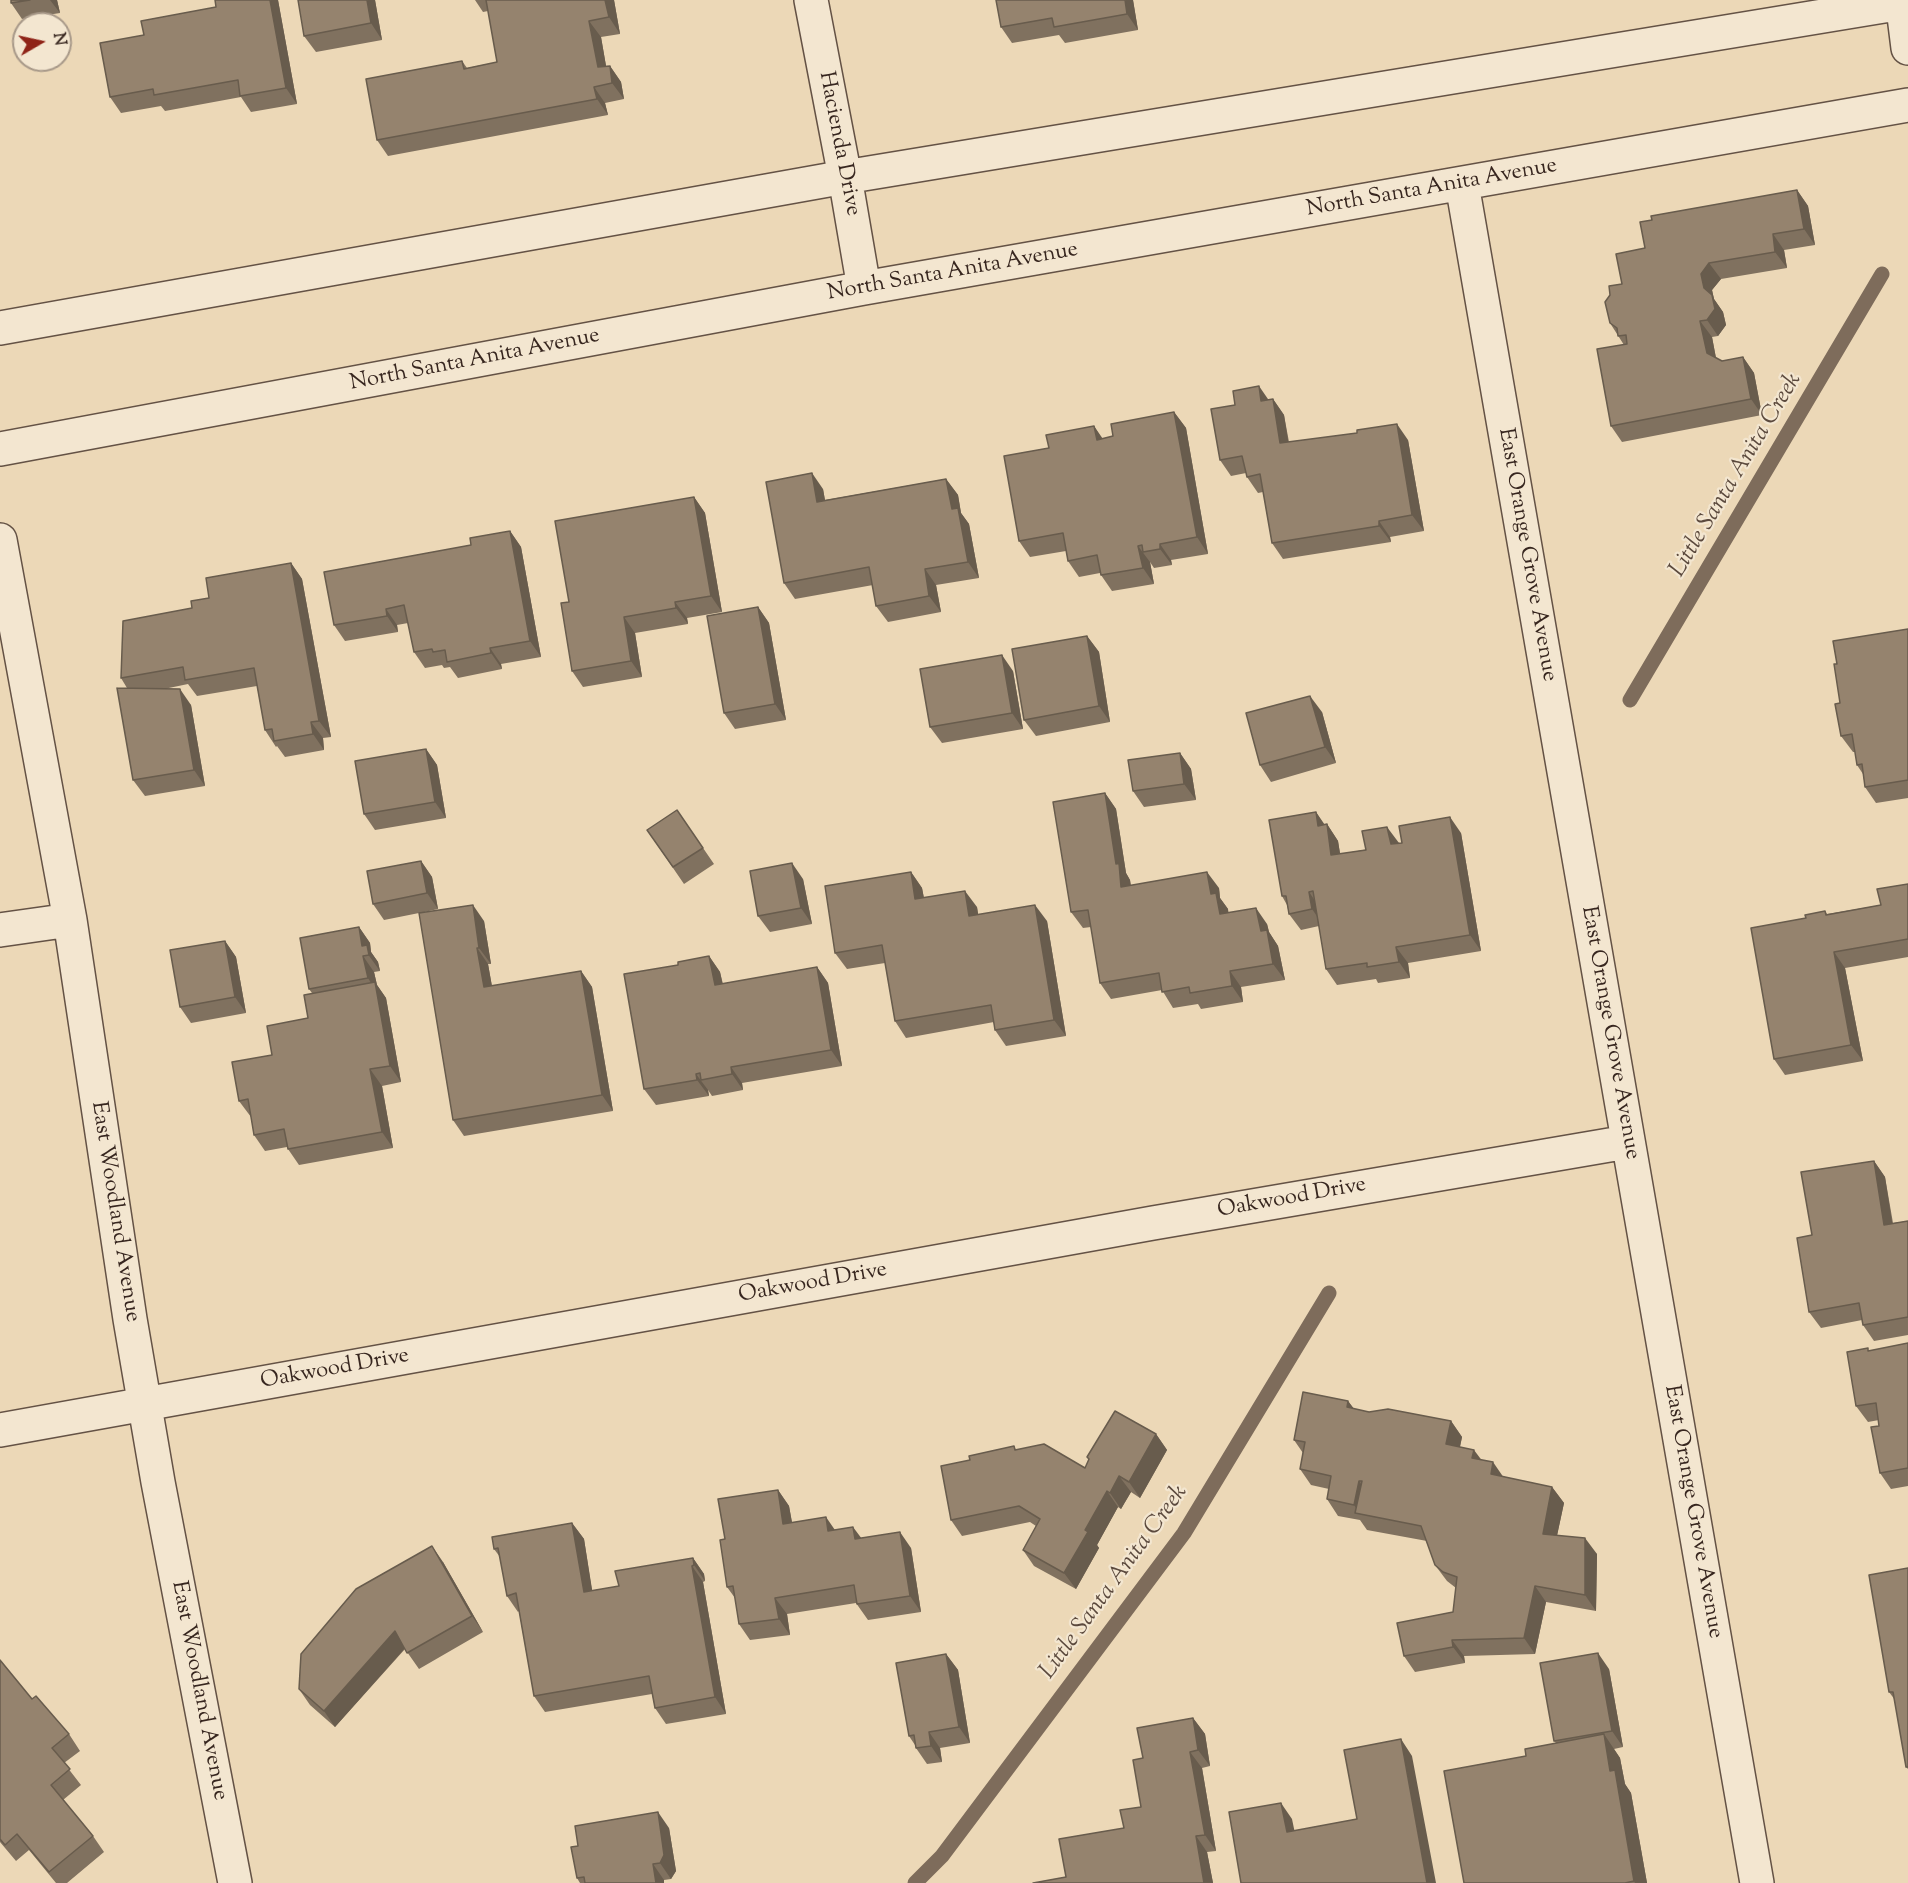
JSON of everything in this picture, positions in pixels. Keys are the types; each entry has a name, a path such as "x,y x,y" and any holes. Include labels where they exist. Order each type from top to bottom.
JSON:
{"street":[{"name":"Hacienda Drive","path":"811,0 864,288"},
{"path":"0,328 845,177 1904,1 1908,48"},
{"name":"North Santa Anita Avenue","path":"0,449 864,288 1908,105"},
{"name":"East Orange Grove Avenue","path":"1462,184 1757,1883"},
{"name":"East Woodland Avenue","path":"0,540 70,920 130,1319 158,1482 235,1883"},
{"path":"0,930 70,920"},
{"name":"Oakwood Drive","path":"0,1430 1152,1223 1627,1142"}],"building":[{"path":"11,0 30,0 11,3"},
{"path":"215,0 270,0 286,88 240,96 238,80 154,95 153,89 110,97 100,43 144,35 141,21 216,7"},
{"path":"298,0 367,0 371,23 304,36"},
{"path":"486,0 605,0 609,17 589,21 598,67 610,66 612,83 594,87 597,99 377,140 366,79 462,61 464,69 497,62"},
{"path":"996,0 1125,0 1127,14 1054,27 1052,18 1001,27"},
{"path":"1797,190 1804,229 1773,234 1775,252 1709,263 1701,274 1704,288 1712,295 1715,309 1707,320 1700,321 1707,353 1722,361 1743,357 1751,399 1611,426 1597,349 1627,344 1626,335 1618,336 1617,328 1610,323 1605,302 1610,295 1609,286 1622,284 1616,254 1645,248 1640,222 1652,220 1651,216"},
{"path":"1259,386 1261,401 1273,399 1280,443 1357,433 1357,430 1397,424 1412,515 1379,521 1379,526 1272,543 1260,474 1247,477 1242,456 1220,460 1211,409 1235,405 1233,391"},
{"path":"1174,412 1197,537 1160,544 1160,549 1143,552 1142,545 1138,546 1143,568 1101,575 1097,555 1068,561 1063,533 1019,541 1004,456 1049,448 1046,435 1094,426 1097,440 1113,436 1111,424"},
{"path":"812,473 817,502 946,479 952,509 958,508 968,562 925,569 929,596 876,606 869,567 784,583 766,482"},
{"path":"694,497 711,596 675,602 676,608 624,617 631,661 572,671 561,603 569,602 555,521"},
{"path":"510,531 530,641 490,648 491,653 447,662 445,650 433,652 432,649 414,652 404,605 386,609 387,616 334,625 324,572 471,545 470,538"},
{"path":"291,563 319,721 311,722 313,734 274,741 272,729 265,730 254,668 185,680 183,667 121,678 123,621 192,608 191,601 209,598 206,578"},
{"path":"758,607 775,704 724,713 707,616"},
{"path":"1908,629 1908,780 1865,787 1862,764 1857,765 1852,734 1841,736 1835,704 1840,703 1833,641"},
{"path":"1087,636 1099,706 1024,720 1012,649"},
{"path":"1002,655 1012,713 930,727 920,669"},
{"path":"117,688 180,689 194,770 133,780"},
{"path":"1310,696 1325,747 1260,765 1246,713"},
{"path":"426,749 435,802 364,814 355,761"},
{"path":"1180,753 1184,784 1133,791 1128,760"},
{"path":"1105,793 1116,864 1119,863 1121,887 1207,872 1211,894 1216,893 1220,914 1256,908 1261,931 1267,930 1273,964 1230,971 1232,986 1190,993 1189,987 1162,992 1159,973 1100,983 1088,910 1071,912 1053,802"},
{"path":"677,810 703,848 673,867 647,830"},
{"path":"1316,812 1318,826 1327,824 1331,855 1366,850 1362,831 1387,827 1391,844 1402,843 1399,826 1450,817 1470,935 1396,947 1399,962 1367,967 1367,963 1326,969 1313,891 1309,892 1312,909 1289,914 1286,896 1282,896 1269,820"},
{"path":"421,861 427,893 373,904 367,871"},
{"path":"792,863 801,908 758,916 750,871"},
{"path":"911,872 915,899 965,891 969,916 1035,905 1054,1020 995,1030 991,1005 895,1021 882,945 835,953 825,886"},
{"path":"1908,884 1908,939 1834,952 1851,1045 1774,1059 1751,928 1806,918 1805,915 1825,911 1826,915 1881,905 1877,889"},
{"path":"473,905 484,987 581,971 602,1095 453,1120 419,913"},
{"path":"359,927 362,946 367,945 369,955 363,956 368,978 309,989 300,938"},
{"path":"225,941 235,997 180,1007 170,950"},
{"path":"709,956 715,985 817,967 831,1050 731,1067 732,1074 701,1080 700,1073 696,1074 697,1080 644,1089 624,974 678,965 678,962"},
{"path":"375,982 390,1066 370,1069 382,1132 288,1149 284,1129 254,1135 248,1099 239,1101 232,1062 272,1055 267,1026 308,1018 304,995"},
{"path":"1874,1161 1884,1225 1908,1221 1908,1317 1863,1325 1859,1303 1809,1312 1797,1238 1812,1235 1801,1172"},
{"path":"1908,1343 1908,1468 1880,1473 1871,1427 1879,1426 1876,1403 1856,1406 1847,1352 1868,1348 1868,1351"},
{"path":"1303,1392 1348,1401 1347,1407 1369,1412 1388,1409 1451,1421 1446,1444 1474,1450 1472,1458 1493,1462 1491,1474 1552,1487 1543,1534 1585,1538 1585,1595 1535,1586 1524,1638 1452,1640 1453,1647 1404,1656 1397,1623 1453,1612 1457,1577 1443,1572 1435,1565 1421,1526 1355,1513 1362,1481 1359,1481 1354,1505 1327,1499 1331,1476 1300,1469 1305,1442 1294,1440"},
{"path":"1115,1411 1156,1434 1129,1482 1119,1476 1110,1493 1107,1491 1085,1530 1088,1532 1064,1573 1023,1550 1040,1519 1019,1506 951,1520 941,1466 970,1460 969,1456 1014,1446 1015,1450 1044,1444 1085,1468 1089,1459 1087,1457"},
{"path":"778,1490 783,1524 826,1517 828,1531 853,1527 855,1539 900,1532 910,1596 857,1604 854,1585 775,1598 779,1619 739,1624 733,1586 727,1587 720,1540 725,1539 718,1499"},
{"path":"572,1523 584,1592 619,1586 615,1571 693,1558 694,1565 692,1566 715,1697 655,1708 649,1676 534,1696 516,1593 507,1596 498,1548 494,1549 492,1537"},
{"path":"432,1546 472,1616 407,1653 395,1631 324,1711 299,1689 301,1654 356,1589"},
{"path":"1908,1568 1908,1767 1906,1767 1893,1692 1889,1692 1869,1575"},
{"path":"1598,1653 1612,1731 1554,1741 1540,1663"},
{"path":"946,1654 959,1727 929,1732 931,1746 916,1748 914,1735 909,1736 896,1663"},
{"path":"0,1660 32,1699 36,1696 69,1734 52,1748 70,1769 51,1785 93,1836 49,1872 17,1834 5,1845 0,1839"},
{"path":"1193,1718 1198,1750 1190,1752 1205,1835 1196,1836 1204,1883 1033,1883 1066,1877 1059,1839 1124,1828 1120,1810 1141,1807 1133,1760 1143,1758 1137,1728"},
{"path":"1604,1734 1610,1771 1615,1770 1634,1881 1625,1883 1464,1883 1444,1771 1526,1756 1525,1749"},
{"path":"1401,1739 1427,1883 1241,1883 1229,1812 1281,1803 1287,1832 1357,1819 1344,1750"},
{"path":"658,1812 664,1855 660,1863 653,1864 656,1883 585,1883 584,1877 577,1878 571,1847 578,1846 575,1826"}],"waterway":[{"name":"Little Santa Anita Creek","path":"1630,700 1882,274"},
{"name":"Little Santa Anita Creek","path":"915,1883 942,1856 1184,1533 1329,1293"}]}
